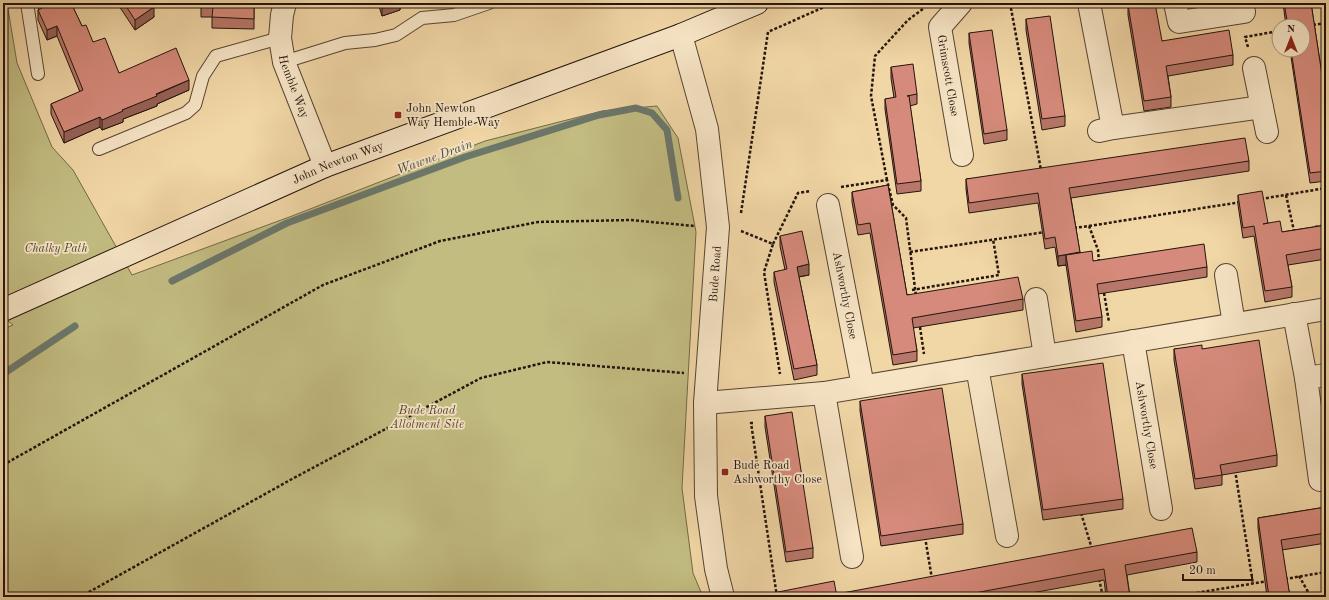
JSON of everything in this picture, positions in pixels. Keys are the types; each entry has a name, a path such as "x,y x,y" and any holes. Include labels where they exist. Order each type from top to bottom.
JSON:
{"street":[{"name":"Hemble Way","path":"285,3 282,15 280,38 284,62 325,166"},
{"path":"681,35 757,3"},
{"name":"Grimscott Close","path":"961,3 940,27 962,155"},
{"path":"1089,3 1106,129 1262,107"},
{"path":"1175,3 1179,22 1244,12 1242,3"},
{"name":"John Newton Way","path":"3,310 325,166 681,35"},
{"name":"Bude Road","path":"681,35 707,129 728,227 707,375 705,403 706,496 716,569 723,597"},
{"path":"1254,68 1267,132"},
{"name":"Ashworthy Close","path":"823,197 863,386"},
{"path":"1226,275 1234,324"},
{"path":"1036,299 1045,356"},
{"path":"705,403 824,393 1326,309"},
{"path":"1294,314 1316,376 1320,480"},
{"name":"Ashworthy Close","path":"1123,343 1161,509"},
{"path":"977,367 1007,536"},
{"path":"824,393 852,557"}],"lane":[{"path":"27,3 38,74"},
{"path":"284,62 345,43 375,40 396,35 422,18 454,15 489,3"},
{"path":"99,149 186,113 195,105 203,76 216,56 280,38"}],"path":[{"path":"728,227 768,32 833,3"},
{"path":"1010,3 1041,170"},
{"path":"917,304 906,218 893,205 871,96 875,56 908,20 926,7"},
{"path":"1311,26 1326,23"},
{"path":"1254,68 1245,37 1271,32"},
{"path":"840,187 887,180"},
{"path":"1255,200 1326,188"},
{"path":"784,397 764,272 773,244 798,193 823,197"},
{"path":"1286,195 1293,231 1300,230"},
{"path":"1066,229 1247,201"},
{"path":"3,465 323,285 440,241 538,222 630,220 728,227 773,244"},
{"path":"1313,227 1326,225"},
{"path":"1089,226 1098,250 1100,264"},
{"path":"910,252 1051,231"},
{"path":"912,290 999,275 993,239"},
{"path":"1104,293 1123,343"},
{"path":"80,597 292,479 481,378 547,362 707,375"},
{"path":"1234,466 1253,584"},
{"path":"1079,507 1093,550"},
{"path":"924,532 933,586"},
{"path":"1098,572 1103,597"},
{"path":"1284,579 1326,572"},
{"path":"1299,576 1311,597"},
{"path":"1172,597 1276,580"}],"green space":[{"path":"3,3 7,3 17,63 52,147 73,170 132,275 292,216 485,141 602,111 657,106 678,138 696,232 682,488 693,573 703,597 3,597 3,329 13,325 3,317"}],"building":[{"path":"40,3 71,3 82,26 86,25 93,42 105,38 119,73 176,48 189,80 102,120 100,117 64,132 51,104 83,90 57,26 47,30 38,10 42,8"},
{"path":"124,3 151,3 154,7 135,20"},
{"path":"201,3 254,3 254,19 212,17 213,7 201,6"},
{"path":"381,3 391,3 382,6"},
{"path":"1155,3 1162,41 1229,30 1233,55 1166,66 1171,97 1144,101 1128,5"},
{"path":"1284,3 1311,3 1326,101 1326,171 1310,173 1292,58 1311,58 1311,18 1287,18"},
{"path":"1050,16 1065,116 1042,119 1026,19"},
{"path":"992,30 1007,130 984,134 969,33"},
{"path":"913,64 917,94 907,96 909,96 921,181 897,184 885,99 896,97 891,67"},
{"path":"1245,138 1249,161 1069,188 1080,252 1058,256 1055,237 1045,239 1038,193 969,203 966,179"},
{"path":"888,185 907,295 1018,277 1023,299 912,318 917,351 893,355 870,223 858,225 852,192"},
{"path":"1262,191 1268,223 1263,224 1280,221 1282,232 1326,225 1326,248 1286,255 1292,287 1265,291 1254,226 1243,228 1238,195"},
{"path":"802,231 809,264 797,267 817,365 794,369 774,272 787,269 780,236"},
{"path":"1204,244 1207,267 1097,284 1102,317 1076,321 1066,255 1092,251 1093,261"},
{"path":"1259,340 1277,455 1220,465 1222,475 1195,479 1174,349 1202,345 1202,349"},
{"path":"1103,363 1123,499 1043,510 1022,374"},
{"path":"942,388 963,524 881,536 860,401"},
{"path":"792,412 813,548 786,552 765,416"},
{"path":"1326,507 1326,533 1281,540 1290,597 1269,597 1258,518"},
{"path":"1192,528 1197,552 1125,565 1130,597 1108,597 1104,569 953,597 837,597 837,594"},
{"path":"834,581 837,597 779,597 778,592"}],"waterway":[{"name":"Wawne Drain","path":"172,281 287,223 465,157 599,115 636,108 652,113 667,130 678,198"},
{"name":"Wawne Drain","path":"3,374 75,326"}],"place":[{"name":"John Newton Way Hemble Way","path":"398,115"},
{"name":"Bude Road Ashworthy Close","path":"725,472"}],"park label":[{"name":"Chalky Path","path":"56,248"},
{"name":"Bude Road Allotment Site","path":"427,417"}]}
